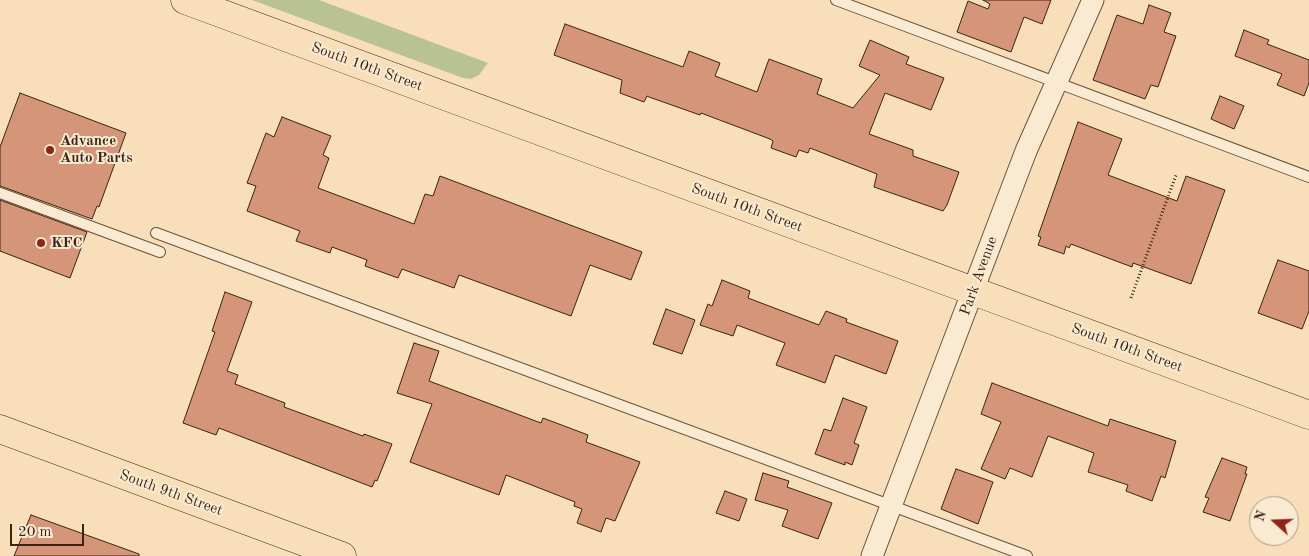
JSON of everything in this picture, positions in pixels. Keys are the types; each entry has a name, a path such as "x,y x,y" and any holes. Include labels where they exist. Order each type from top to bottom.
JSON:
{"main road":[{"name":"South 10th Street","path":"185,0 1309,414"},
{"name":"South 9th Street","path":"0,429 342,556"}],"street":[{"name":"Park Avenue","path":"872,556 1026,151 1093,0"}],"lane":[{"path":"836,0 1309,177"},
{"path":"0,193 160,252"},
{"path":"156,234 891,504 1027,556"}],"path":[{"path":"1131,298 1176,174"}],"green space":[{"path":"252,0 319,0 488,63 479,75 471,79 463,78"}],"building":[{"path":"983,0 1051,0 1042,24 1024,17 1011,52 957,32 968,1 988,9 990,4"},
{"path":"1149,5 1171,13 1164,32 1176,36 1158,87 1151,85 1145,99 1093,80 1117,15 1143,24"},
{"path":"565,24 683,67 689,51 720,63 715,76 757,92 769,59 822,79 817,94 853,108 880,75 859,66 870,40 909,57 906,64 944,78 931,110 885,93 869,134 913,150 913,156 959,172 947,205 943,211 874,187 877,174 810,148 808,153 799,150 796,157 771,148 773,141 770,139 701,113 700,115 647,96 644,102 620,93 622,80 554,55"},
{"path":"1244,30 1269,40 1267,44 1309,60 1309,83 1304,96 1277,85 1282,74 1235,56"},
{"path":"20,93 126,133 99,207 97,206 92,219 0,186 0,147"},
{"path":"1220,96 1244,106 1234,129 1211,119"},
{"path":"282,117 331,136 323,155 329,158 318,188 414,224 425,194 433,196 440,176 642,252 631,280 590,265 571,316 459,275 454,288 402,269 398,278 365,266 367,260 332,247 330,253 296,241 300,231 247,211 256,186 247,183 266,133 274,137"},
{"path":"1078,122 1122,139 1108,175 1177,201 1186,176 1225,190 1191,284 1133,263 1132,267 1071,244 1069,248 1066,246 1064,254 1038,245 1041,237 1038,236"},
{"name":"KFC","path":"0,200 87,232 70,278 0,251"},
{"path":"1278,260 1309,271 1309,311 1302,329 1258,313"},
{"path":"722,280 750,291 748,298 819,325 826,311 847,319 846,322 898,341 886,374 835,355 825,383 776,365 785,343 737,325 733,336 700,325 708,304 712,306"},
{"path":"225,292 252,302 227,371 238,375 235,384 285,403 284,407 363,436 364,434 392,444 377,481 375,480 372,487 219,428 216,435 183,423 215,332 212,331"},
{"path":"666,309 695,320 682,354 653,344"},
{"path":"414,343 439,351 429,381 541,423 543,418 588,435 586,442 640,462 615,521 606,518 601,532 577,523 582,509 574,506 575,502 506,475 499,495 410,462 432,404 397,393"},
{"path":"992,383 1108,426 1110,419 1176,441 1165,478 1161,476 1152,501 1126,491 1128,485 1088,472 1094,453 1048,436 1032,477 1010,468 1005,479 981,469 1001,422 981,414"},
{"path":"843,398 867,407 854,443 859,445 852,465 845,462 845,465 815,454 824,429 831,431"},
{"path":"1222,458 1247,467 1245,474 1247,474 1230,521 1203,512 1209,498 1205,497"},
{"path":"956,469 993,482 978,524 941,509"},
{"path":"763,473 789,481 787,487 832,503 818,539 782,526 788,510 755,500"},
{"path":"725,491 747,499 739,521 716,513"},
{"path":"31,515 139,554 139,556 14,556"}],"place":[{"name":"Advance Auto Parts","path":"50,150"},
{"name":"KFC","path":"41,243"}]}
